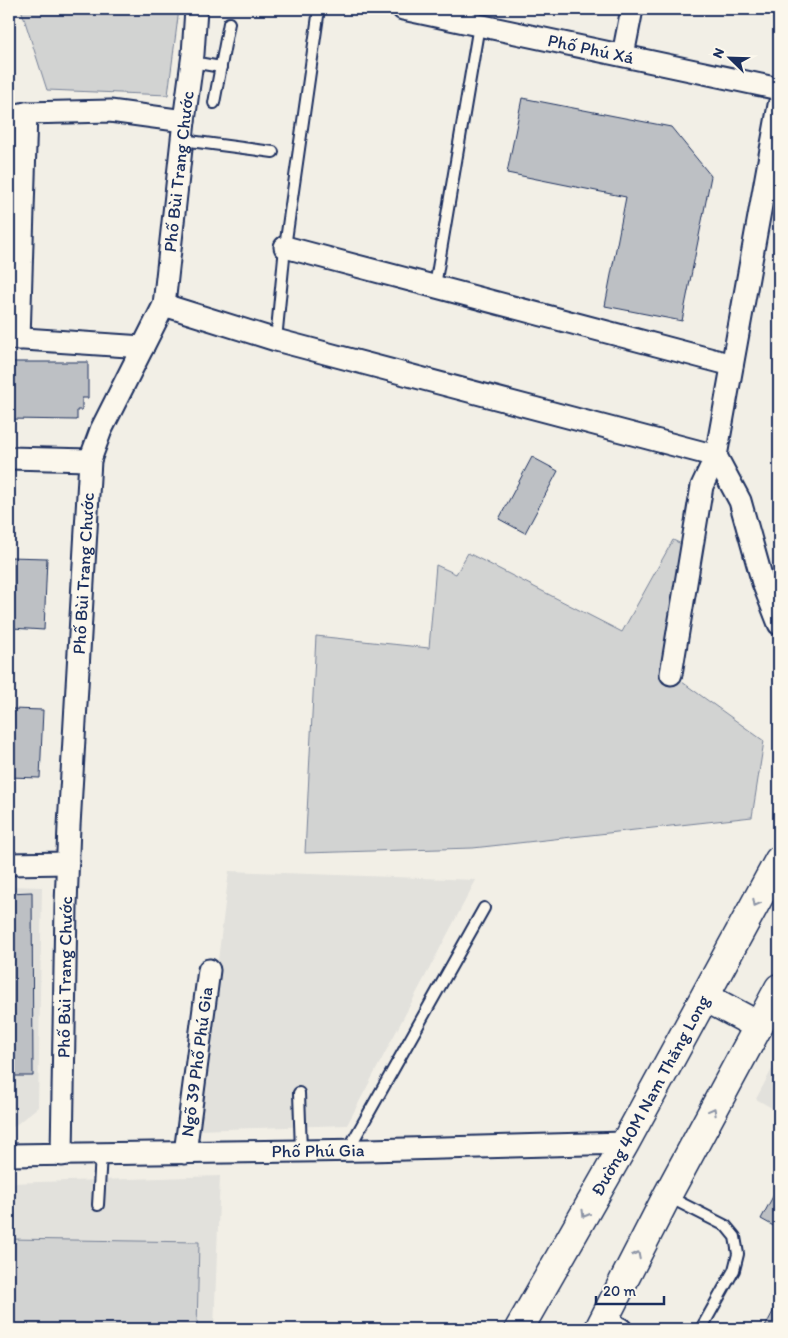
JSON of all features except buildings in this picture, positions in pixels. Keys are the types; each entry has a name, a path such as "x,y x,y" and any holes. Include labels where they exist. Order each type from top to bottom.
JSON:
{"street":[{"name":"Phố Bùi Trang Chước","path":"62,1155 68,862 90,460 101,430 164,305 192,62 196,9"},
{"name":"Phố Phú Xá","path":"403,9 479,17 623,55 779,89"},
{"path":"623,55 632,9"},
{"path":"671,674 702,486 716,456 779,105"},
{"path":"143,346 14,338 17,115 110,111 183,131"},
{"path":"285,247 732,364"},
{"path":"164,305 276,340 716,456 740,501 764,583 779,624"},
{"path":"9,458 90,460"},
{"name":"Đường 40M Nam Thăng Long","path":"519,1329 625,1143 779,860"},
{"path":"9,864 68,862"},
{"name":"Ngõ 39 Phố Phú Gia","path":"184,1153 209,970"},
{"path":"608,1326 666,1196 779,988"},
{"path":"705,997 759,1026"},
{"name":"Phố Phú Gia","path":"9,1155 348,1151 625,1143"}],"lane":[{"path":"276,340 285,247 319,9"},
{"path":"435,286 479,17"},
{"path":"214,103 229,23"},
{"path":"192,62 221,67"},
{"path":"183,131 273,152"},
{"path":"348,1151 484,908"},
{"path":"299,1093 301,1151"},
{"path":"98,1205 100,1154"},
{"path":"666,1196 726,1226 735,1237 738,1254 734,1270 701,1329"}],"shaded area":[{"path":"21,9 179,9 168,95 47,90"},
{"path":"673,540 692,549 671,674 764,741 752,817 473,848 305,853 316,636 429,648 436,565 456,574 468,553 622,632"},
{"path":"229,871 476,880 347,1125 197,1130"},
{"path":"9,886 42,887 38,1107 12,1128 9,1128"},
{"path":"779,1056 779,1112 756,1099"},
{"path":"220,1176 214,1329 9,1329 9,1183"},
{"path":"9,1239 199,1242 197,1329 9,1329"}]}
